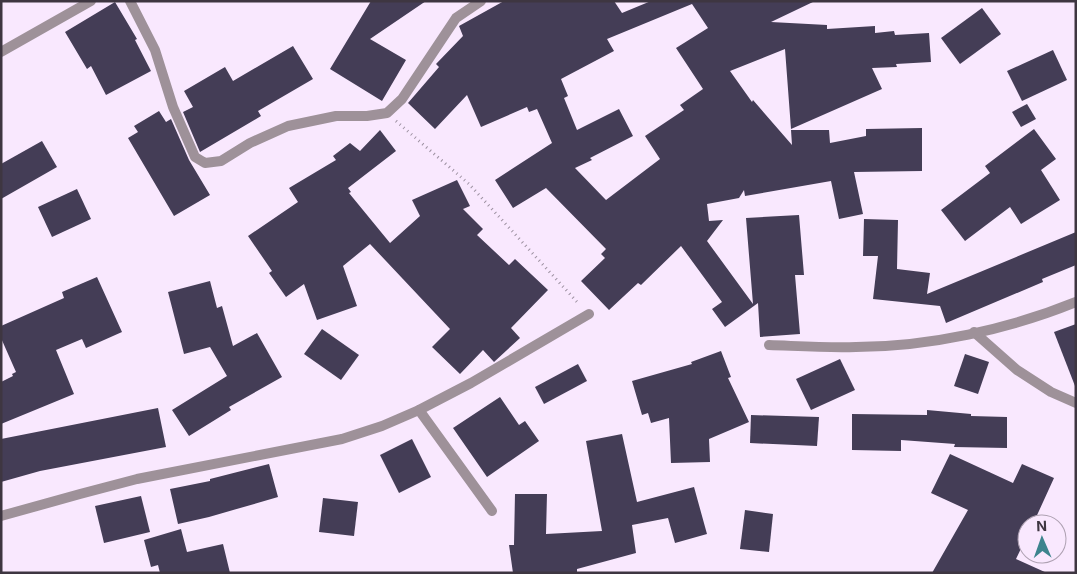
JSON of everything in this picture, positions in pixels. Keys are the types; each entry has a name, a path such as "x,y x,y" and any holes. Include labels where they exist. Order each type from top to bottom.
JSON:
{"street":[{"path":"1,52 90,1"},
{"path":"130,1 156,50 173,107 195,157 205,163 221,161 250,142 288,126 336,116 367,116 386,113 402,99 456,18 481,1"},
{"path":"768,345 857,347 914,344 1023,321 1076,302"},
{"path":"1,516 137,479 342,439 382,426 419,410 471,383 589,314"},
{"path":"974,332 1017,370 1051,392 1076,403"},
{"path":"419,410 492,512"}],"path":[{"path":"386,113 469,184 589,314"}],"building":[{"path":"371,1 426,1 370,39 406,60 382,101 330,69"},
{"path":"504,1 614,1 622,13 651,1 815,1 771,22 827,25 827,29 875,26 875,33 894,31 895,35 929,33 931,62 896,64 897,67 872,68 882,89 791,129 785,49 730,71 752,102 753,100 792,145 791,130 829,130 830,143 866,136 866,129 922,128 922,171 854,172 863,214 839,219 831,181 745,196 744,190 739,198 707,204 709,221 723,220 707,241 753,304 746,218 799,215 804,275 795,275 800,334 760,337 758,303 725,327 712,309 722,302 681,246 641,285 638,283 609,310 581,281 605,258 601,254 606,249 546,188 513,208 495,180 552,143 537,109 529,112 527,107 481,127 467,95 435,129 408,103 439,67 436,64 463,36 459,26","holes":["692,4 708,28 676,48 703,89 680,105 684,110 645,136 660,159 606,200 575,168 592,160 590,158 633,136 619,109 577,130 564,98 568,96 561,79 614,51 607,39"]},
{"path":"115,2 137,39 135,40 151,71 106,95 91,66 87,69 65,32"},
{"path":"982,8 1001,34 960,64 941,38"},
{"path":"293,46 313,79 258,111 261,116 200,152 183,112 193,107 184,91 225,67 233,81"},
{"path":"1053,50 1067,80 1022,101 1007,71"},
{"path":"1027,104 1036,119 1021,127 1012,112"},
{"path":"159,111 166,122 171,119 189,160 210,195 174,216 128,138 138,132 134,126"},
{"path":"1034,129 1056,159 1041,170 1060,200 1021,224 1010,207 965,241 941,210 990,173 985,166"},
{"path":"380,130 396,151 348,188 351,192 349,193 390,243 420,216 412,200 457,180 470,206 463,209 483,229 477,235 509,265 515,259 548,290 511,328 520,338 494,362 483,350 460,374 432,347 450,329 370,244 343,266 357,306 317,320 304,284 286,297 269,273 272,271 248,236 298,202 289,188 336,160 333,156 350,143 360,151"},
{"path":"42,141 57,167 1,199 1,164"},
{"path":"77,189 91,219 52,237 38,207"},
{"path":"864,219 898,220 897,269 930,273 927,294 1076,232 1076,265 1042,279 1043,282 946,323 940,306 873,299 878,256 863,256"},
{"path":"97,277 122,332 86,348 82,339 56,350 74,394 1,424 1,382 13,376 12,374 16,372 1,338 1,326 64,298 62,292"},
{"path":"210,281 217,308 222,306 233,346 257,333 282,377 229,407 231,410 189,436 172,410 227,376 210,347 184,354 168,292"},
{"path":"1076,324 1076,386 1075,386 1054,332"},
{"path":"322,329 359,355 341,380 304,354"},
{"path":"721,351 731,377 728,378 749,422 709,439 710,462 671,463 669,418 651,423 648,413 642,415 632,381 692,364 691,362"},
{"path":"965,354 989,362 978,394 954,386"},
{"path":"840,359 855,390 811,410 796,379"},
{"path":"578,364 587,381 544,404 535,387"},
{"path":"500,397 519,425 525,421 539,441 487,477 453,428"},
{"path":"158,408 166,447 40,471 1,482 1,439"},
{"path":"927,410 971,414 971,416 1007,417 1007,448 954,447 955,444 901,440 901,451 852,450 852,414 927,415"},
{"path":"751,415 819,417 817,446 750,443"},
{"path":"622,434 637,502 694,487 707,534 675,543 668,518 632,525 636,553 577,569 577,573 513,573 509,545 514,545 515,494 547,494 546,534 602,531 586,441"},
{"path":"412,439 431,477 399,493 380,455"},
{"path":"950,454 1013,483 1022,464 1054,478 1038,514 1017,514 1017,564 1027,564 1047,573 932,573 968,510 931,493"},
{"path":"269,464 278,497 178,524 170,489 210,481 210,479"},
{"path":"141,496 150,532 104,543 95,506"},
{"path":"323,498 358,502 354,536 319,532"},
{"path":"745,510 773,514 769,552 740,549"},
{"path":"181,529 187,552 223,544 230,573 160,573 158,565 151,567 144,540"}]}
